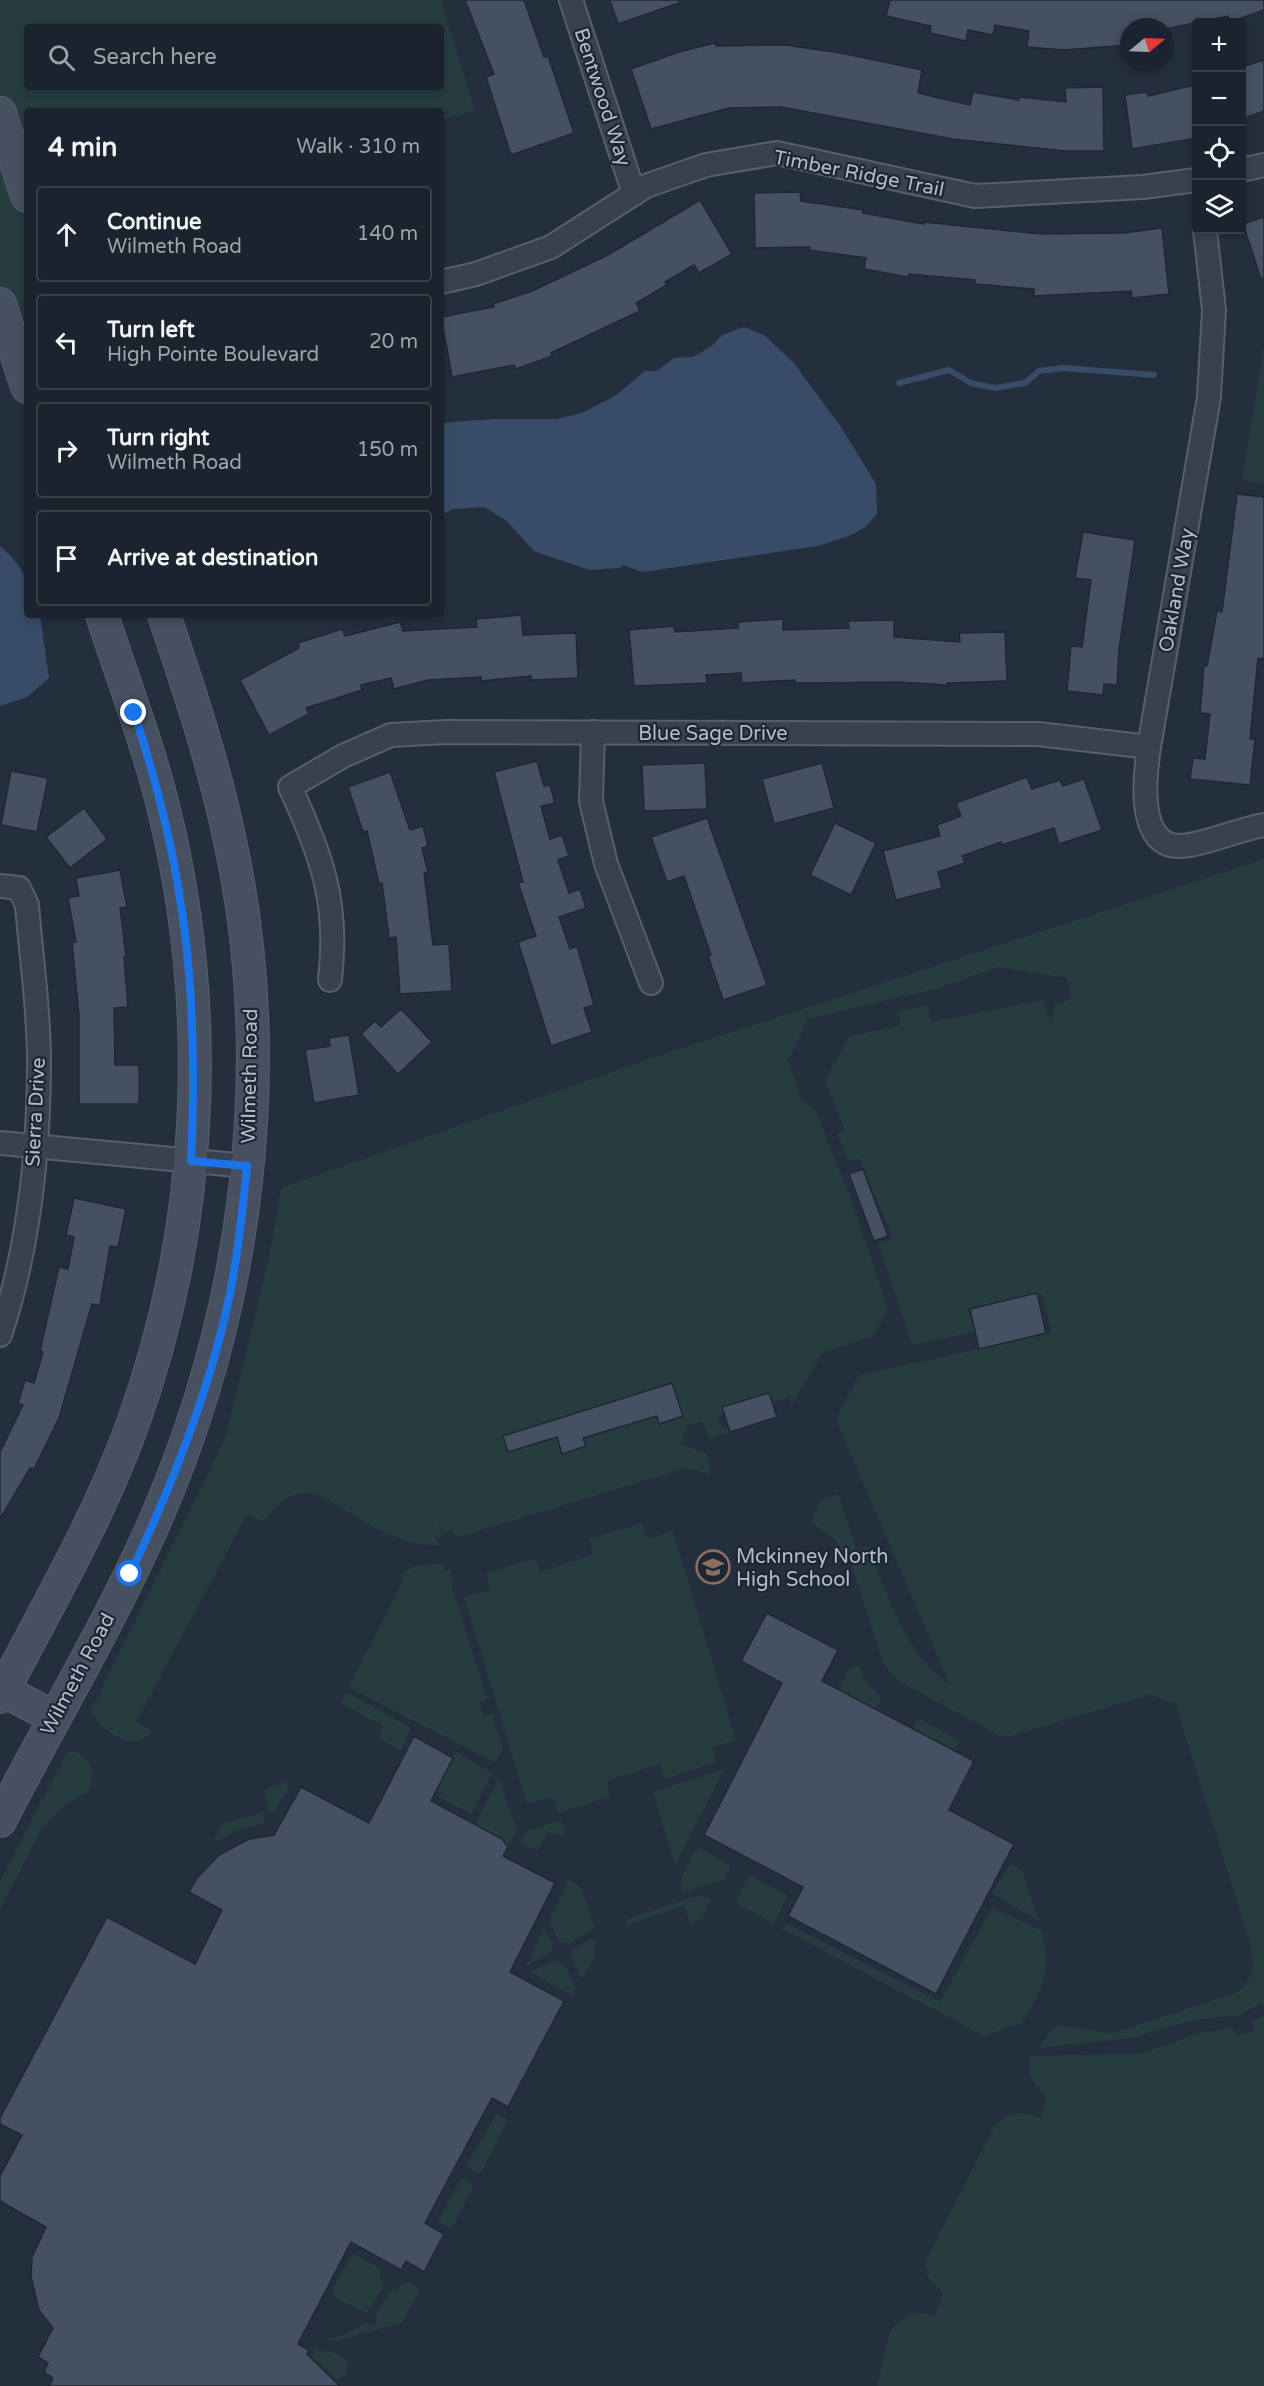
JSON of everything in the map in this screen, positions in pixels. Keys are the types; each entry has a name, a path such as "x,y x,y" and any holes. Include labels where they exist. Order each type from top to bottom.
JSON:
{"main road":[{"path":"0,113 24,187"},
{"path":"0,304 24,378"},
{"path":"53,1717 2,1693 88,1527 131,1428 171,1295 181,1246 191,1161 193,1010 182,902 164,809 103,618"},
{"name":"Wilmeth Road","path":"0,1821 130,1574 155,1522 188,1438 226,1311 247,1166 252,1088 250,984 237,877 213,771 165,618"}],"street":[{"name":"Bentwood Way","path":"571,0 634,194"},
{"name":"Timber Ridge Trail","path":"444,281 476,274 551,247 646,186 706,165 777,153 975,196 1192,182"},
{"path":"1246,169 1264,165"},
{"name":"Oakland Way","path":"1205,234 1214,310 1209,397 1149,747 1145,777 1147,814 1160,839 1168,844 1186,845 1264,825"},
{"path":"593,732 591,801 606,864 651,982"},
{"name":"Blue Sage Drive","path":"330,980 334,942 328,884 315,841 290,787 342,756 391,735 593,732 1038,734 1149,747"},
{"name":"Sierra Drive","path":"0,1335 21,1255 35,1145 38,1048 27,904 10,887"},
{"path":"0,1143 247,1166"}],"green space":[{"path":"0,0 441,0 475,111 444,119 444,108 24,108 24,382 0,343"},
{"path":"1264,346 1264,484 1242,480"},
{"path":"1264,859 1264,2008 1261,2003 1240,2015 1194,2020 1131,2038 1038,2048 1056,2025 1113,2033 1238,1992 1252,1972 1251,1946 1175,1703 1149,1695 1011,1736 1000,1736 897,1680 883,1663 851,1563 833,1538 810,1522 821,1499 838,1494 857,1551 868,1547 909,1641 934,1672 949,1683 836,1420 859,1375 1052,1333 1042,1294 968,1308 974,1332 912,1345 878,1244 893,1238 859,1158 849,1162 837,1134 845,1130 825,1081 849,1037 900,1025 898,1011 928,1006 931,1022 1043,1000 1052,1025 1054,1005 1071,999 1067,978 998,967 939,988 808,1019 788,1060 802,1100 815,1110 849,1193 888,1309 873,1336 822,1353 791,1406 789,1398 772,1403 769,1393 722,1407 723,1414 718,1416 722,1429 728,1428 730,1432 711,1439 702,1421 687,1426 681,1444 707,1454 711,1474 686,1468 455,1538 453,1530 442,1533 437,1518 442,1537 436,1539 439,1545 416,1543 394,1536 373,1527 319,1496 307,1493 293,1495 276,1506 263,1522 247,1514 136,1722 152,1731 145,1738 128,1741 110,1732 96,1718 91,1711 225,1439 269,1257 281,1188 652,1058"},
{"path":"642,1523 647,1539 673,1531 736,1740 712,1748 716,1762 665,1779 660,1764 606,1781 610,1797 558,1813 553,1797 527,1804 464,1597 491,1589 486,1573 536,1558 540,1572 594,1554 589,1539"},
{"path":"443,1564 445,1571 451,1569 453,1590 487,1699 479,1702 484,1716 492,1714 503,1750 495,1763 349,1687 404,1578 400,1576 413,1566"},
{"path":"859,1665 863,1678 881,1698 876,1709 839,1690 850,1667"},
{"path":"350,1694 411,1728 401,1751 378,1738 383,1726 341,1703 344,1695"},
{"path":"918,1718 960,1741 954,1750 912,1729"},
{"path":"75,1751 86,1759 91,1768 92,1779 88,1792 66,1804 42,1828 0,1910 0,1882 67,1752"},
{"path":"456,1752 492,1773 471,1814 439,1797 441,1793 436,1791"},
{"path":"724,1769 675,1865 653,1792"},
{"path":"499,1779 517,1830 508,1847 502,1839 475,1824"},
{"path":"287,1781 289,1788 272,1814 269,1811 264,1791"},
{"path":"263,1812 265,1820 262,1824 235,1831 215,1843 213,1841 222,1824"},
{"path":"561,1820 566,1832 563,1835 548,1832 537,1851 522,1844 520,1839 527,1831"},
{"path":"699,1848 731,1866 724,1880 683,1892 680,1881 695,1850"},
{"path":"1010,1864 1022,1870 1038,1920 992,1894"},
{"path":"749,1875 788,1895 774,1923 735,1903"},
{"path":"569,1879 582,1889 595,1928 568,1944 559,1941 549,1921"},
{"path":"699,1895 711,1900 702,1919 690,1923 685,1906 625,1926 627,1919"},
{"path":"992,1908 1041,1930 1046,1968 1036,2000 1022,2023 984,2036 782,1929 787,1924 940,2002"},
{"path":"544,1928 553,1945 551,1952 526,1966"},
{"path":"597,1937 594,1957 582,1980 571,1958 574,1948"},
{"path":"553,1960 563,1963 576,1987 572,1996 531,1972"},
{"path":"1264,2015 1264,2386 877,2386 890,2331 911,2312 935,2316 943,2293 928,2277 925,2262 995,2125 1016,2113 1040,2118 1047,2097 1038,2088 1030,2074 1031,2056 1140,2054 1200,2033 1232,2028 1237,2036 1255,2031 1252,2022"},
{"path":"496,2114 506,2119 506,2124 482,2171 478,2173 466,2167"},
{"path":"462,2178 472,2184 472,2190 451,2229 438,2221"},
{"path":"353,2253 381,2269 380,2277 384,2286 367,2313 332,2297 333,2289"},
{"path":"408,2282 420,2289 402,2323 336,2341 319,2339 344,2335 364,2322 374,2327 378,2321 374,2318 392,2289 397,2291 402,2283"},
{"path":"315,2349 335,2353 348,2362 347,2373 337,2380 311,2356"}],"water":[{"path":"744,327 764,335 793,362 841,427 876,484 877,514 864,528 849,536 818,546 643,572 623,565 619,568 589,570 534,551 507,521 484,507 454,509 444,514 444,423 494,419 557,419 582,413 615,396 645,371 657,371 674,358 693,357 712,346 722,335"},
{"path":"0,546 16,562 24,576 24,618 40,618 49,678 27,697 0,706"}],"building":[{"path":"465,0 524,0 544,57 548,56 574,133 511,155 486,77 494,74"},
{"path":"610,0 679,0 679,3 618,24"},
{"path":"890,0 1264,0 1264,10 1241,18 1229,18 1228,16 1192,18 1192,23 1174,27 1174,18 1120,18 1120,46 1063,50 1027,47 1029,31 995,25 993,35 968,30 966,41 930,33 931,26 886,16"},
{"path":"715,43 716,46 785,45 841,53 922,70 918,93 970,105 973,92 1019,100 1019,97 1066,102 1065,88 1103,87 1104,151 1065,151 953,139 781,107 729,108 651,129 631,69 679,52"},
{"path":"1264,60 1264,111 1246,118 1246,72 1246,66"},
{"path":"1192,85 1192,139 1132,149 1125,95 1147,92 1148,96"},
{"path":"800,192 801,201 863,210 863,213 924,224 924,222 1041,234 1123,233 1162,228 1169,294 1132,298 1131,291 1034,296 1034,289 975,284 975,280 909,274 908,277 864,269 866,258 809,250 810,247 755,248 754,193"},
{"path":"700,200 732,254 699,273 694,265 665,282 667,285 636,303 640,311 551,353 552,356 516,369 514,365 452,377 444,333 444,316 494,307 493,304 532,291 608,255"},
{"path":"1264,217 1264,278 1261,279 1246,233 1246,223"},
{"path":"1237,494 1264,497 1264,659 1258,658 1250,739 1255,739 1250,785 1190,779 1193,758 1205,759 1210,714 1200,713 1204,666 1207,666 1217,611 1222,612"},
{"path":"1083,532 1135,540 1119,650 1117,685 1104,684 1103,695 1067,691 1071,646 1082,647 1091,580 1075,578"},
{"path":"521,615 523,635 576,633 578,678 531,680 531,676 481,681 481,677 428,680 394,689 391,678 361,685 362,690 306,708 309,714 269,735 240,680 299,648 298,643 342,629 345,636 400,622 403,631 477,627 476,619"},
{"path":"783,619 783,630 849,628 848,621 894,620 894,637 960,642 959,633 1005,632 1007,681 947,683 947,685 900,682 795,683 795,680 742,683 741,673 706,675 707,683 634,686 629,630 674,626 675,632 738,628 738,622"},
{"path":"537,761 544,786 550,785 555,803 541,806 550,839 562,835 569,856 558,860 569,893 580,889 586,908 559,917 570,949 577,946 594,1005 584,1008 592,1032 551,1046 518,942 536,936 518,883 523,882 494,772"},
{"path":"705,763 707,809 644,811 642,765"},
{"path":"822,763 834,808 774,824 762,779"},
{"path":"11,771 48,778 37,832 1,825"},
{"path":"390,772 410,830 423,826 428,846 422,848 428,872 424,873 433,945 449,944 452,991 400,994 396,937 389,938 382,883 379,884 367,831 363,832 348,787"},
{"path":"1027,777 1032,789 1060,780 1063,786 1084,779 1102,830 1059,844 1054,828 1002,845 1001,842 962,856 965,863 938,872 942,888 896,900 883,851 940,836 937,825 961,816 956,803"},
{"path":"84,808 107,839 70,868 46,837"},
{"path":"707,818 767,985 723,1000 708,956 711,955 684,876 667,882 651,837"},
{"path":"835,823 876,843 851,895 810,875"},
{"path":"120,870 127,907 120,908 126,956 124,957 128,1007 114,1008 115,1065 139,1065 139,1104 79,1104 79,1016 72,942 76,942 68,898 79,896 76,878"},
{"path":"401,1009 432,1042 398,1074 361,1034 375,1021 381,1027"},
{"path":"349,1035 359,1095 314,1103 305,1050 330,1046 329,1038"},
{"path":"863,1169 888,1236 874,1241 849,1174"},
{"path":"74,1198 126,1209 118,1247 110,1246 100,1305 92,1304 59,1418 34,1469 30,1468 0,1519 0,1452 23,1405 18,1403 25,1380 34,1383 43,1352 40,1351 59,1267 68,1269 74,1237 66,1235"},
{"path":"1037,1293 1046,1333 979,1349 970,1309"},
{"path":"672,1383 683,1416 659,1424 657,1416 583,1438 586,1446 562,1454 557,1437 508,1452 503,1436"},
{"path":"769,1393 777,1417 730,1432 722,1407"},
{"path":"767,1613 838,1650 822,1681 974,1761 949,1810 1014,1844 936,1994 788,1916 803,1887 704,1835 782,1683 741,1661"},
{"path":"414,1736 453,1758 431,1801 502,1839 508,1847 503,1856 555,1883 510,1972 564,2001 508,2107 492,2098 425,2223 444,2234 424,2272 406,2261 401,2270 351,2242 298,2344 309,2350 307,2354 340,2386 49,2386 53,2378 44,2372 48,2363 38,2357 53,2328 39,2310 31,2277 32,2257 46,2227 0,2201 0,2176 22,2135 0,2124 0,2118 107,1917 195,1964 222,1910 189,1892 197,1878 219,1855 249,1839 274,1835 301,1787 369,1823"}],"waterway":[{"path":"899,383 949,370 971,383 995,388 1025,383 1039,371 1064,368 1154,375"}],"place":[{"name":"Mckinney North High School","path":"713,1567"}],"route":[{"path":"130,1574 171,1484 217,1347 235,1263 247,1166 191,1161 194,1065 189,957 182,902 164,809 134,713"}]}
